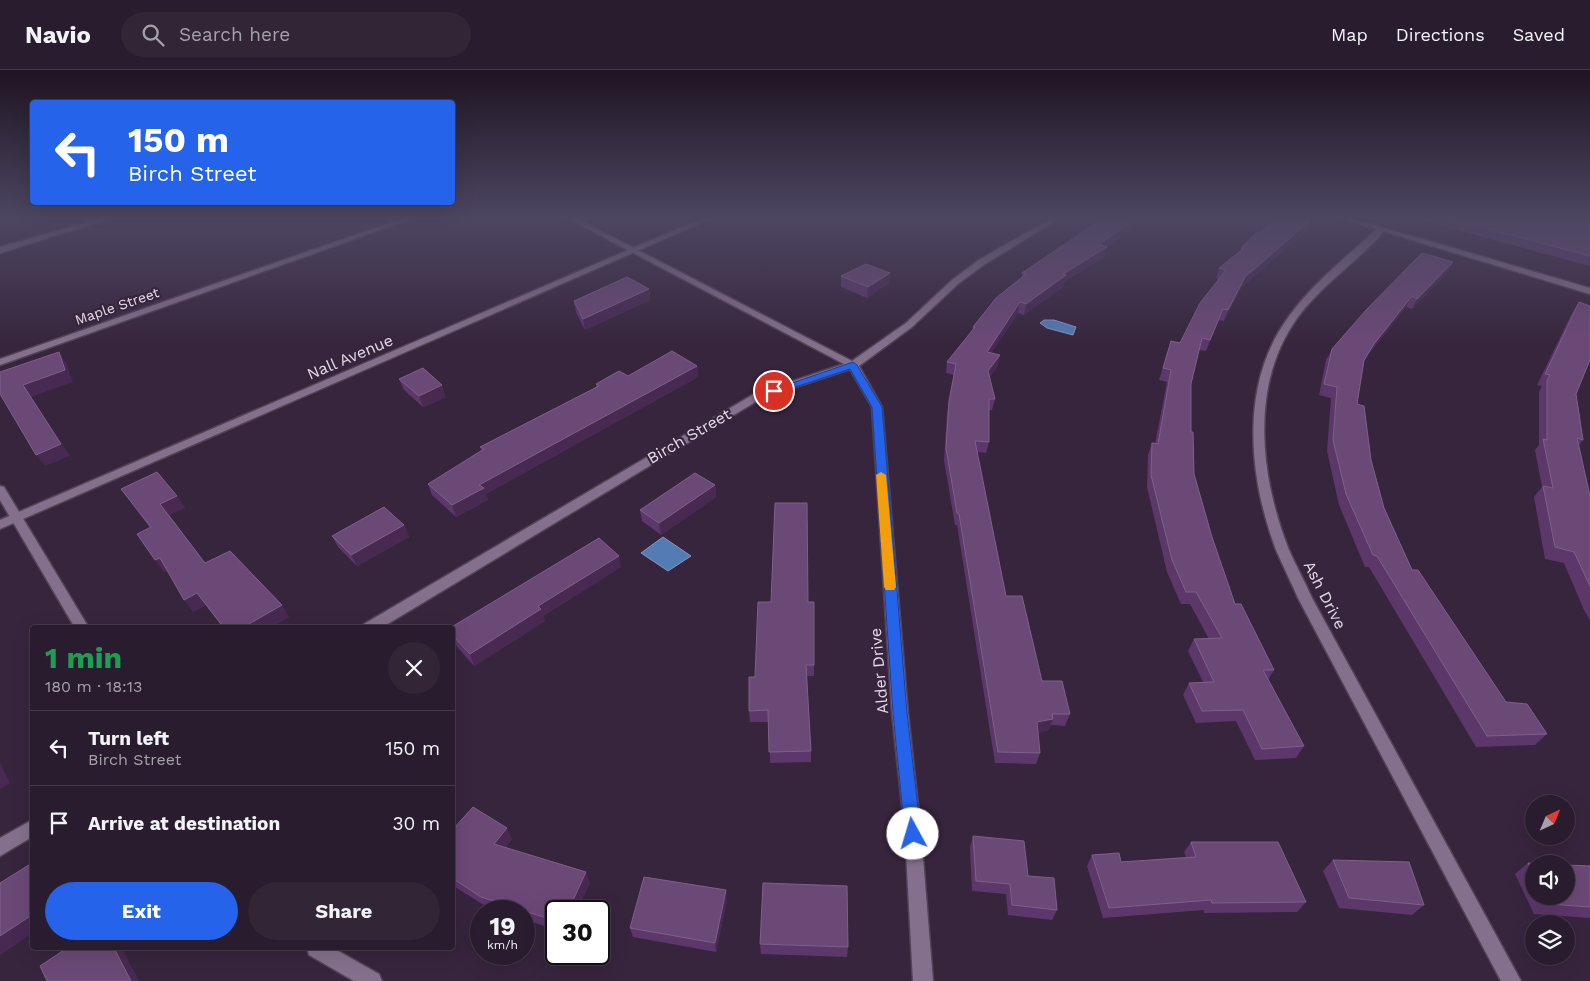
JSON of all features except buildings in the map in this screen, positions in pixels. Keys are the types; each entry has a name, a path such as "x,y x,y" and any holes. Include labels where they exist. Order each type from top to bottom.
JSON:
{"street":[{"name":"Maple Street","path":"0,362 292,260"},
{"name":"Nall Avenue","path":"0,525 612,260"},
{"path":"649,260 853,365"},
{"name":"Birch Street","path":"374,625 758,396 853,365 909,325 956,282 986,260"},
{"name":"Ash Drive","path":"1351,260 1308,300 1292,318 1274,345 1265,371 1257,431 1265,487 1283,549 1305,598 1511,981"},
{"path":"1483,260 1590,291"},
{"name":"Alder Drive","path":"853,365 877,407 899,703 913,834 923,981"},
{"path":"0,490 80,625"},
{"path":"0,848 30,829"},
{"path":"319,950 372,981"}],"water":[{"path":"1044,320 1054,320 1076,327 1073,335 1047,328 1040,323"},
{"path":"663,537 691,556 668,571 641,553"}],"slow traffic":[{"path":"881,475 890,587"}],"route":[{"path":"774,391 853,365 877,407 900,713 913,834"}]}
